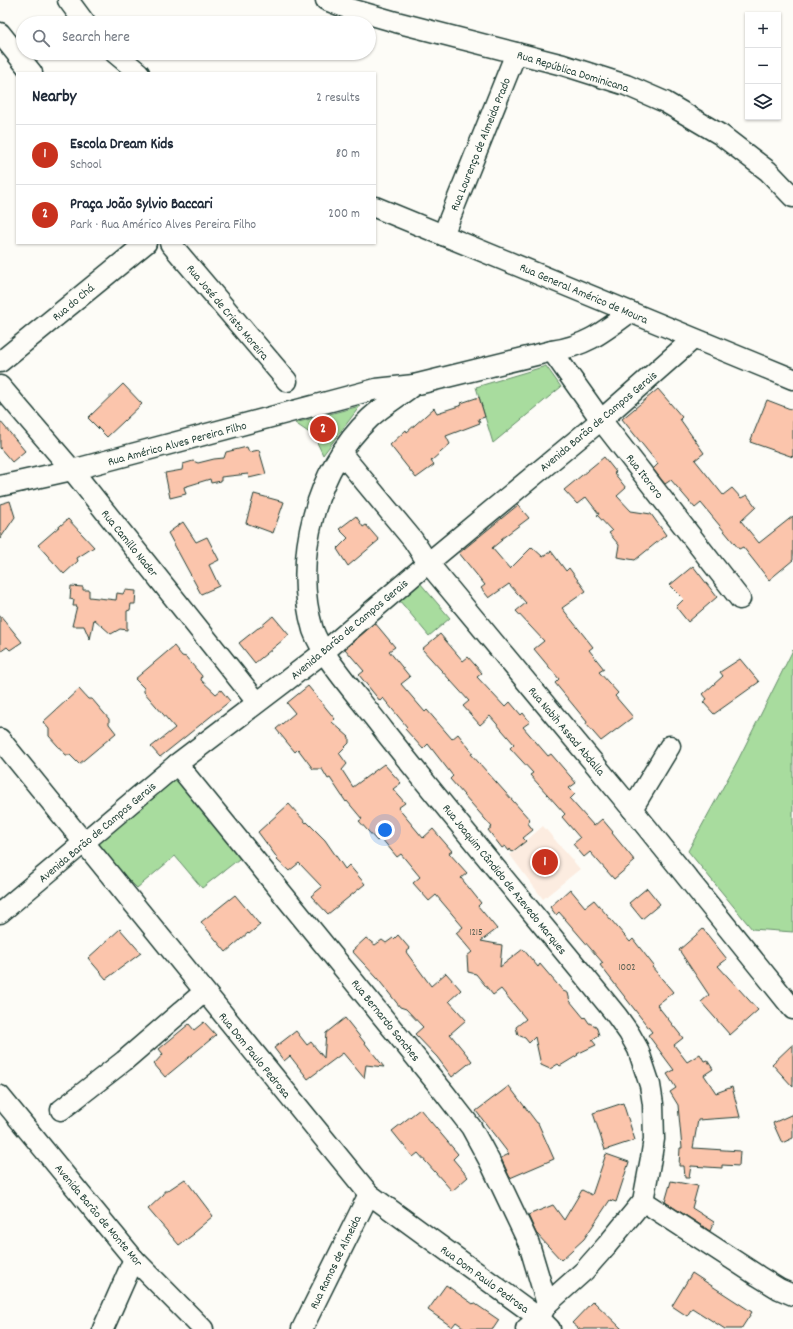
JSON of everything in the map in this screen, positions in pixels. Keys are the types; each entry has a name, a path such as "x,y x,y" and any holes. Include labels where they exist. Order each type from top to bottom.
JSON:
{"street":[{"path":"68,0 80,16"},
{"name":"Rua República Dominicana","path":"326,0 374,16"},
{"name":"Rua República Dominicana","path":"376,16 607,78 665,102 721,135 743,151 768,171 793,197"},
{"path":"0,33 16,53"},
{"name":"Rua Lourenço de Almeida Prado","path":"443,235 516,53"},
{"path":"22,60 31,72"},
{"path":"123,60 137,72"},
{"name":"Rua General Américo de Moura","path":"376,207 793,379"},
{"name":"Rua do Chá","path":"0,362 145,244"},
{"name":"Rua José de Cristo Moreira","path":"171,244 287,381"},
{"name":"Rua Joaquim Cândido de Azevedo Marques","path":"354,396 380,388 414,385 569,348 587,341 630,312"},
{"name":"Avenida Barão de Campos Gerais","path":"0,913 177,764 324,652 428,563 601,420 693,339"},
{"name":"Rua Itororo","path":"552,351 601,420 740,599"},
{"name":"Rua Joaquim Cândido de Azevedo Marques","path":"414,385 370,418 348,442 320,492 313,515 308,540 306,581 309,611 314,632 324,652 337,670 402,753 617,1016 638,1049 645,1068 653,1104 654,1139 643,1201 612,1239 540,1320"},
{"name":"Rua Camillo Nader","path":"0,386 72,470 257,702"},
{"path":"354,396 366,404 370,418"},
{"name":"Rua Américo Alves Pereira Filho","path":"0,486 72,470 354,396"},
{"name":"Rua Nabih Assad Abdalla","path":"341,453 413,540 428,563 632,809 793,1009"},
{"name":"Rua Dom Paulo Pedrosa","path":"0,739 369,1194 540,1320"},
{"path":"632,809 670,746"},
{"name":"Rua Bernardo Sanches","path":"177,764 471,1127 490,1162 529,1244 540,1320"},
{"path":"61,1110 124,1061 204,992"},
{"name":"Avenida Barão de Monte Mor","path":"0,1096 134,1259 203,1329"},
{"name":"Rua Ramos de Almeida","path":"302,1329 369,1194"},
{"path":"643,1201 763,1279 789,1295 793,1295"},
{"path":"102,1329 134,1259"}],"shaded area":[{"path":"543,826 580,869 543,899 510,855"}],"green space":[{"path":"546,366 561,387 493,443 476,387"},
{"path":"360,406 323,455 314,436 295,423"},
{"path":"420,583 450,618 429,636 399,600"},
{"path":"793,650 793,932 752,929 688,851 738,760"},
{"path":"177,764 248,852 202,888 175,856 137,888 88,839"}],"building":[{"path":"123,384 142,404 107,437 88,418"},
{"path":"658,389 682,417 680,419 704,453 695,460 723,495 732,488 741,498 747,495 756,507 741,521 759,543 793,516 793,560 769,580 743,547 739,549 701,503 695,508 671,480 665,484 653,469 658,464 622,419"},
{"path":"479,397 485,417 478,419 480,423 446,436 450,444 431,461 434,465 416,478 390,445 434,408 437,413 462,405 461,403"},
{"path":"767,400 793,410 793,457 750,442"},
{"path":"0,421 25,451 12,462 0,448"},
{"path":"247,447 249,452 259,450 266,474 249,478 248,474 221,477 221,481 211,483 210,479 184,487 186,494 170,498 165,473 182,470 183,464 193,461 198,463 224,458 226,452"},
{"path":"604,457 626,488 617,496 631,511 651,514 666,535 635,560 617,557 619,545 609,533 612,531 597,515 599,514 586,497 577,504 564,490"},
{"path":"254,494 284,502 273,533 246,523"},
{"path":"10,501 15,517 0,539 0,504"},
{"path":"518,505 529,518 501,539 502,540 492,548 510,569 532,547 543,557 551,551 566,571 569,568 586,591 562,608 593,647 589,650 604,669 599,672 618,693 615,696 633,717 601,741 555,683 559,679 534,649 544,641 516,611 526,603 509,584 489,598 481,588 485,585 459,553"},
{"path":"356,516 363,527 366,525 379,540 348,566 337,549 348,538 339,529"},
{"path":"68,519 94,547 77,558 78,561 64,574 38,545"},
{"path":"183,522 196,542 207,537 219,560 209,565 219,586 201,594 168,533"},
{"path":"693,566 717,597 688,622 676,607 684,599 670,585"},
{"path":"71,586 83,587 83,590 89,590 89,597 116,600 117,593 123,594 125,590 136,591 135,604 131,604 130,610 127,611 127,630 120,629 111,634 94,619 90,640 84,626 72,626 77,606 73,606 74,600 70,599"},
{"path":"0,615 22,642 10,650 7,647 0,652"},
{"path":"273,616 289,635 255,663 239,643"},
{"path":"375,623 395,647 389,651 410,677 401,684 425,712 427,710 452,739 458,734 473,753 471,754 530,820 527,822 533,830 523,838 526,841 512,852 505,846 502,848 488,830 492,827 450,779 453,776 428,744 423,749 405,729 407,727 383,698 380,701 359,675 364,671 345,649"},
{"path":"440,634 463,661 468,657 482,673 477,677 505,707 510,702 521,715 523,713 530,722 523,727 548,756 551,754 576,783 569,788 575,794 570,799 594,826 602,819 635,861 614,879 590,852 584,857 573,844 580,838 562,817 565,814 530,775 533,773 510,748 514,744 490,716 480,725 463,706 469,701 422,649"},
{"path":"174,646 182,656 186,657 202,676 201,680 216,694 221,690 230,701 160,757 151,747 175,728 144,692 144,688 135,679"},
{"path":"740,659 759,682 714,714 703,702 707,699 703,694 723,676 720,672"},
{"path":"308,686 335,719 332,722 349,737 349,743 339,753 347,764 342,770 353,787 384,764 401,783 393,789 405,803 398,808 423,838 433,829 452,851 449,853 467,873 461,878 481,903 478,906 497,929 481,941 502,945 500,967 523,949 538,967 540,964 563,991 568,993 570,1001 584,1018 585,1017 589,1023 596,1026 599,1035 592,1040 596,1045 577,1054 578,1055 560,1066 558,1064 550,1069 541,1065 535,1037 529,1043 525,1038 518,1035 516,1027 526,1019 501,989 493,995 476,974 468,972 467,956 472,952 456,933 463,927 436,895 429,901 413,883 420,877 401,854 397,857 381,838 377,841 359,821 362,819 347,801 346,802 322,769 313,769 298,749 295,752 276,729 295,713 287,703"},
{"path":"79,689 88,699 92,699 109,719 109,724 116,733 79,764 70,755 66,755 49,736 49,729 43,722"},
{"path":"289,804 306,823 307,822 325,840 345,869 349,865 365,884 328,914 311,896 322,887 299,863 289,871 277,860 278,859 258,832"},
{"path":"647,888 660,904 642,919 629,903"},
{"path":"570,889 585,907 594,900 630,942 633,939 654,966 652,967 673,992 657,1005 683,1038 674,1045 687,1062 700,1054 704,1061 707,1060 713,1069 704,1075 716,1093 732,1087 740,1117 698,1120 693,1148 740,1151 739,1166 722,1165 722,1168 691,1166 689,1178 685,1178 684,1166 679,1166 680,1148 682,1148 678,1105 670,1092 676,1088 667,1074 674,1070 648,1035 652,1032 600,965 603,963 559,912 556,915 550,907"},
{"path":"235,895 260,925 226,952 201,922"},
{"path":"120,929 141,953 106,979 88,958"},
{"path":"703,929 727,959 718,966 758,1010 730,1035 701,1002 709,995 679,950"},
{"path":"398,935 410,949 406,952 431,986 446,973 461,990 449,1001 466,1020 450,1034 472,1061 452,1077 437,1057 415,1034 423,1027 406,1009 400,1007 377,978 352,951 366,938 375,945 382,940 386,943"},
{"path":"345,1018 384,1067 366,1065 364,1078 343,1053 308,1079 290,1056 284,1061 274,1048 296,1031 307,1045 311,1042 324,1058 326,1033"},
{"path":"204,1022 216,1035 165,1077 154,1064 163,1054 159,1049 189,1024 194,1030"},
{"path":"793,1044 793,1087 772,1064"},
{"path":"509,1086 538,1123 554,1159 510,1178 501,1158 509,1154 476,1111"},
{"path":"623,1103 635,1140 605,1150 593,1113"},
{"path":"420,1109 458,1154 453,1159 468,1177 452,1191 418,1153 413,1157 392,1131"},
{"path":"793,1114 793,1138 782,1143 773,1123"},
{"path":"606,1154 629,1162 616,1202 610,1200 584,1239 561,1260 536,1233 528,1215 553,1205 564,1220 582,1190 592,1195"},
{"path":"185,1179 213,1216 193,1233 194,1234 179,1245 148,1209 164,1194 164,1191 167,1191"},
{"path":"671,1181 698,1186 692,1208 714,1222 710,1231 665,1202"},
{"path":"692,1273 752,1312 741,1329 725,1329 692,1308 687,1316 672,1306"},
{"path":"446,1285 499,1320 493,1329 466,1329 456,1322 452,1327 428,1310"},
{"path":"593,1301 622,1329 579,1329 572,1323"}],"place":[{"name":"Praça João Sylvio Baccari","path":"323,429"},
{"name":"Escola Dream Kids","path":"545,862"}]}
